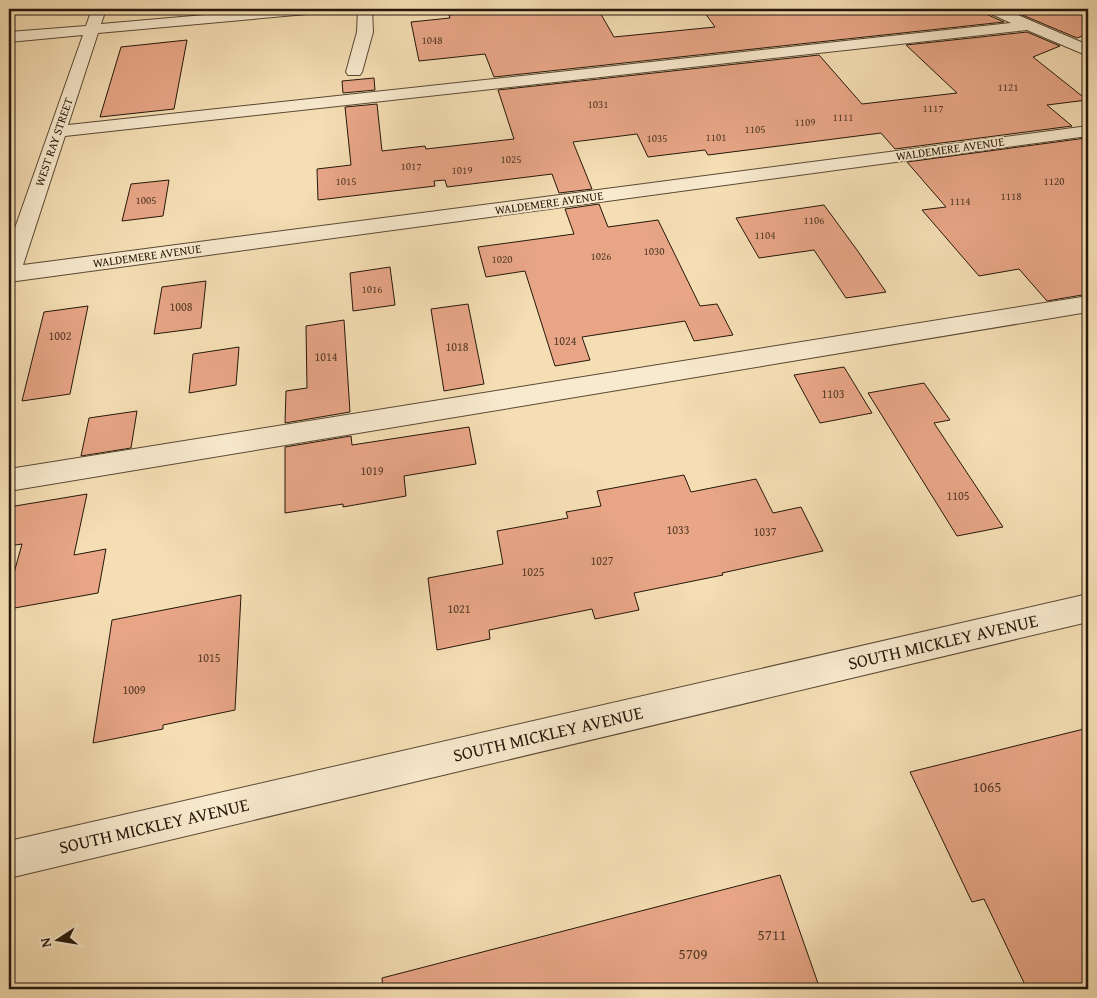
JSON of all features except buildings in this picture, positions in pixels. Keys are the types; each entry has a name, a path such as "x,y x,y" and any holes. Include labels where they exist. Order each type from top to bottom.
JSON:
{"street":[{"name":"WEST RAY STREET","path":"9,274 99,9"},
{"path":"9,37 318,9"},
{"path":"354,72 364,32 365,9"},
{"path":"992,9 1088,51"},
{"path":"57,132 1029,25"},
{"name":"WALDEMERE AVENUE","path":"9,274 1088,131"},
{"path":"9,480 1088,304"},
{"name":"SOUTH MICKLEY AVENUE","path":"9,860 1088,608"}]}
